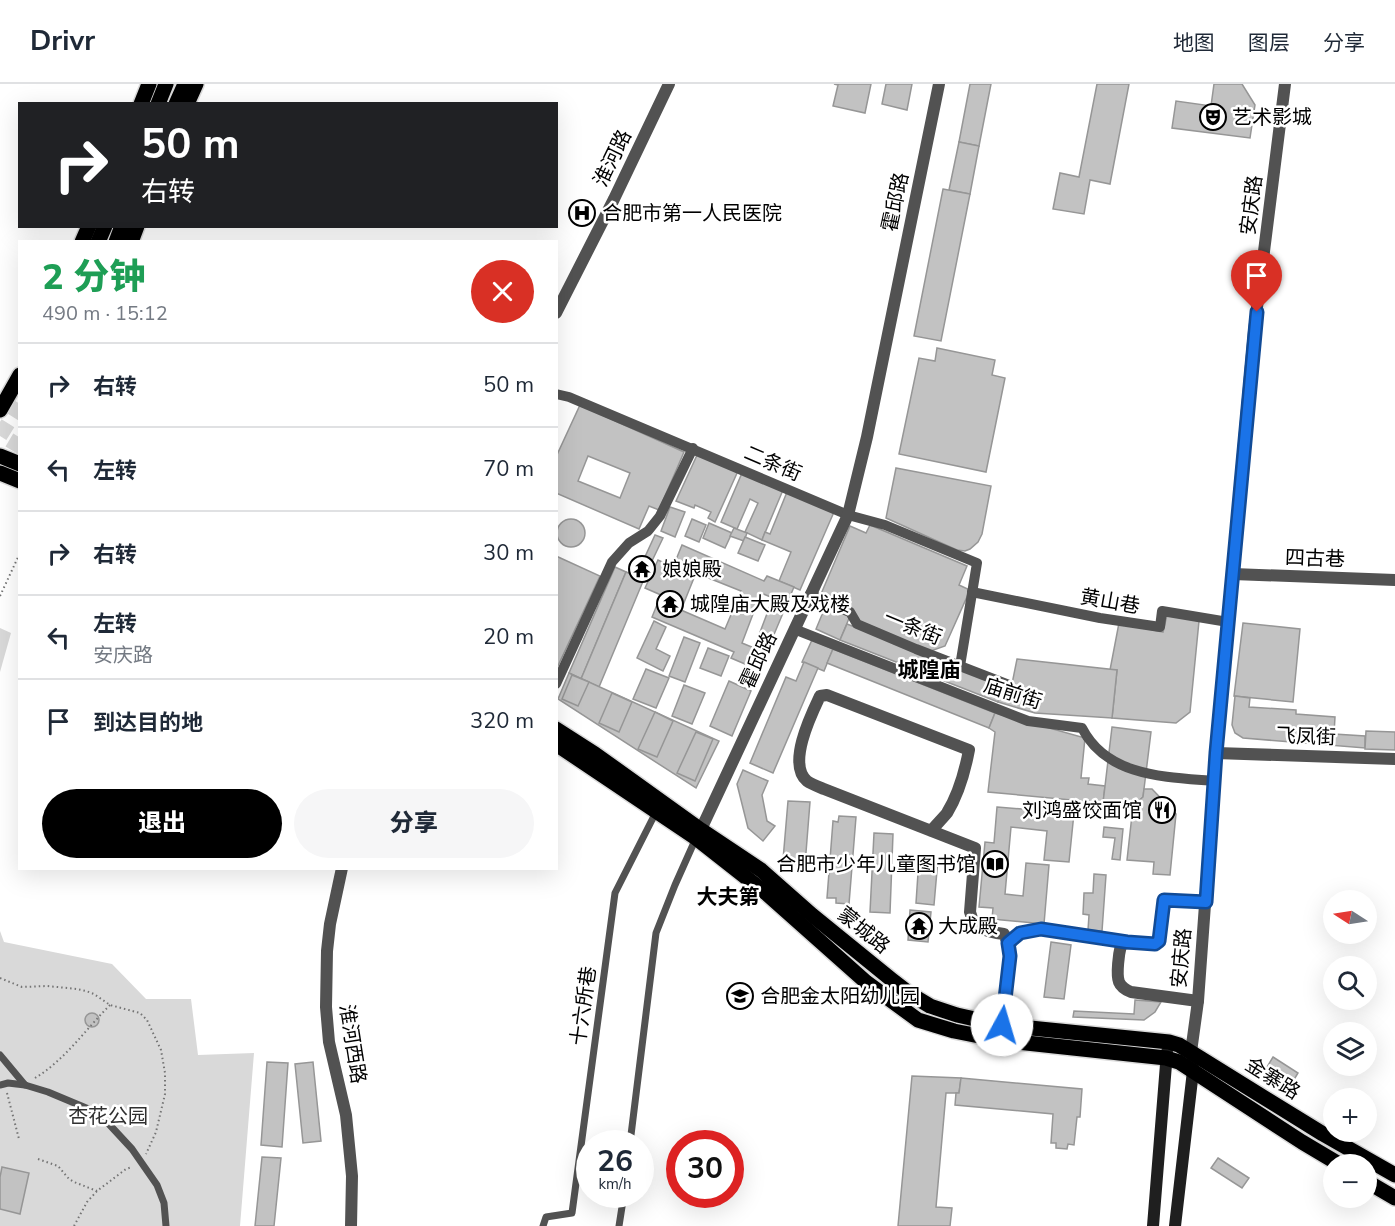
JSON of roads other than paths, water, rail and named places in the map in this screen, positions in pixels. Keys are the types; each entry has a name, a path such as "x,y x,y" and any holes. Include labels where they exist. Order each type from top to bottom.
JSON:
{"main road":[{"path":"142,102 149,84"},
{"path":"159,102 166,84"},
{"path":"177,102 184,84"},
{"path":"188,102 196,84"},
{"path":"0,410 18,378"},
{"path":"0,456 18,463"},
{"path":"0,473 18,480"},
{"name":"蒙城路","path":"558,730 595,754 699,834 866,982 918,1020 954,1031 999,1040 1166,1058 1179,1062 1193,1071"},
{"name":"蒙城路","path":"558,745 656,812 760,870 910,994 930,1005 957,1015 1002,1025 1169,1042 1191,1052"},
{"path":"1153,1226 1169,1042"},
{"name":"安庆路","path":"1175,1226 1193,1071 1191,1052"},
{"name":"金寨路","path":"1191,1052 1323,1134 1395,1175"},
{"name":"金寨路","path":"1193,1071 1323,1154"},
{"path":"1377,1187 1395,1198"}],"street":[{"name":"淮河路","path":"558,305 614,199 669,84"},
{"name":"霍邱路","path":"699,834 848,515 870,426 939,84"},
{"name":"安庆路","path":"1191,1052 1198,1001 1216,753 1254,331 1285,84"},
{"name":"二条街","path":"558,394 693,448 848,515 885,525 977,563 972,592"},
{"path":"558,680 612,562 628,543 648,531 660,516 693,448"},
{"name":"四古巷","path":"1233,574 1395,580"},
{"path":"960,666 972,592"},
{"name":"黄山巷","path":"972,592 1100,618 1160,627 1162,611 1228,622"},
{"name":"一条街","path":"810,594 847,610 857,624 1009,685"},
{"name":"庙前街","path":"794,629 1028,721 1082,728 1088,740 1107,758 1131,770 1160,776 1214,781"},
{"path":"931,831 947,813 957,791 969,750 827,695 820,696 811,715 799,755 801,772 807,780 824,789 931,831 975,848 970,912 972,920 975,925 1004,934 1010,956 1002,1025"},
{"name":"飞凤街","path":"1216,753 1395,759"},
{"name":"淮河西路","path":"342,870 330,924 326,1007 329,1042 346,1115 352,1176 351,1226"},
{"path":"1008,943 1020,933 1041,929 1155,944 1159,941 1164,900 1206,902"},
{"path":"1127,942 1121,945 1118,966 1119,982 1123,988 1131,992 1198,1001"}],"lane":[{"name":"十六所巷","path":"543,1226 546,1216 572,1213 615,893 656,812"},
{"name":"霍邱路","path":"632,1130 656,933 699,834"},
{"path":"0,1055 25,1085"},
{"path":"3,1084 25,1085 48,1092 91,1110 100,1117 132,1149 157,1185 166,1211 166,1226"},
{"path":"619,1226 622,1208"}],"tunnel":[{"path":"0,436 18,407"},
{"path":"0,470 18,440"}],"place":[{"name":"艺术影城","path":"1213,117"},
{"name":"合肥市第一人民医院","path":"582,213"},
{"name":"娘娘殿","path":"642,569"},
{"name":"城隍庙大殿及戏楼","path":"670,604"},
{"name":"刘鸿盛饺面馆","path":"1162,810"},
{"name":"合肥市少年儿童图书馆","path":"995,864"},
{"name":"大成殿","path":"919,926"},
{"name":"合肥金太阳幼儿园","path":"740,996"}],"district":[{"name":"城隍庙","path":"929,670"},
{"name":"大夫第","path":"728,897"}],"park label":[{"name":"杏花公园","path":"108,1116"}]}
